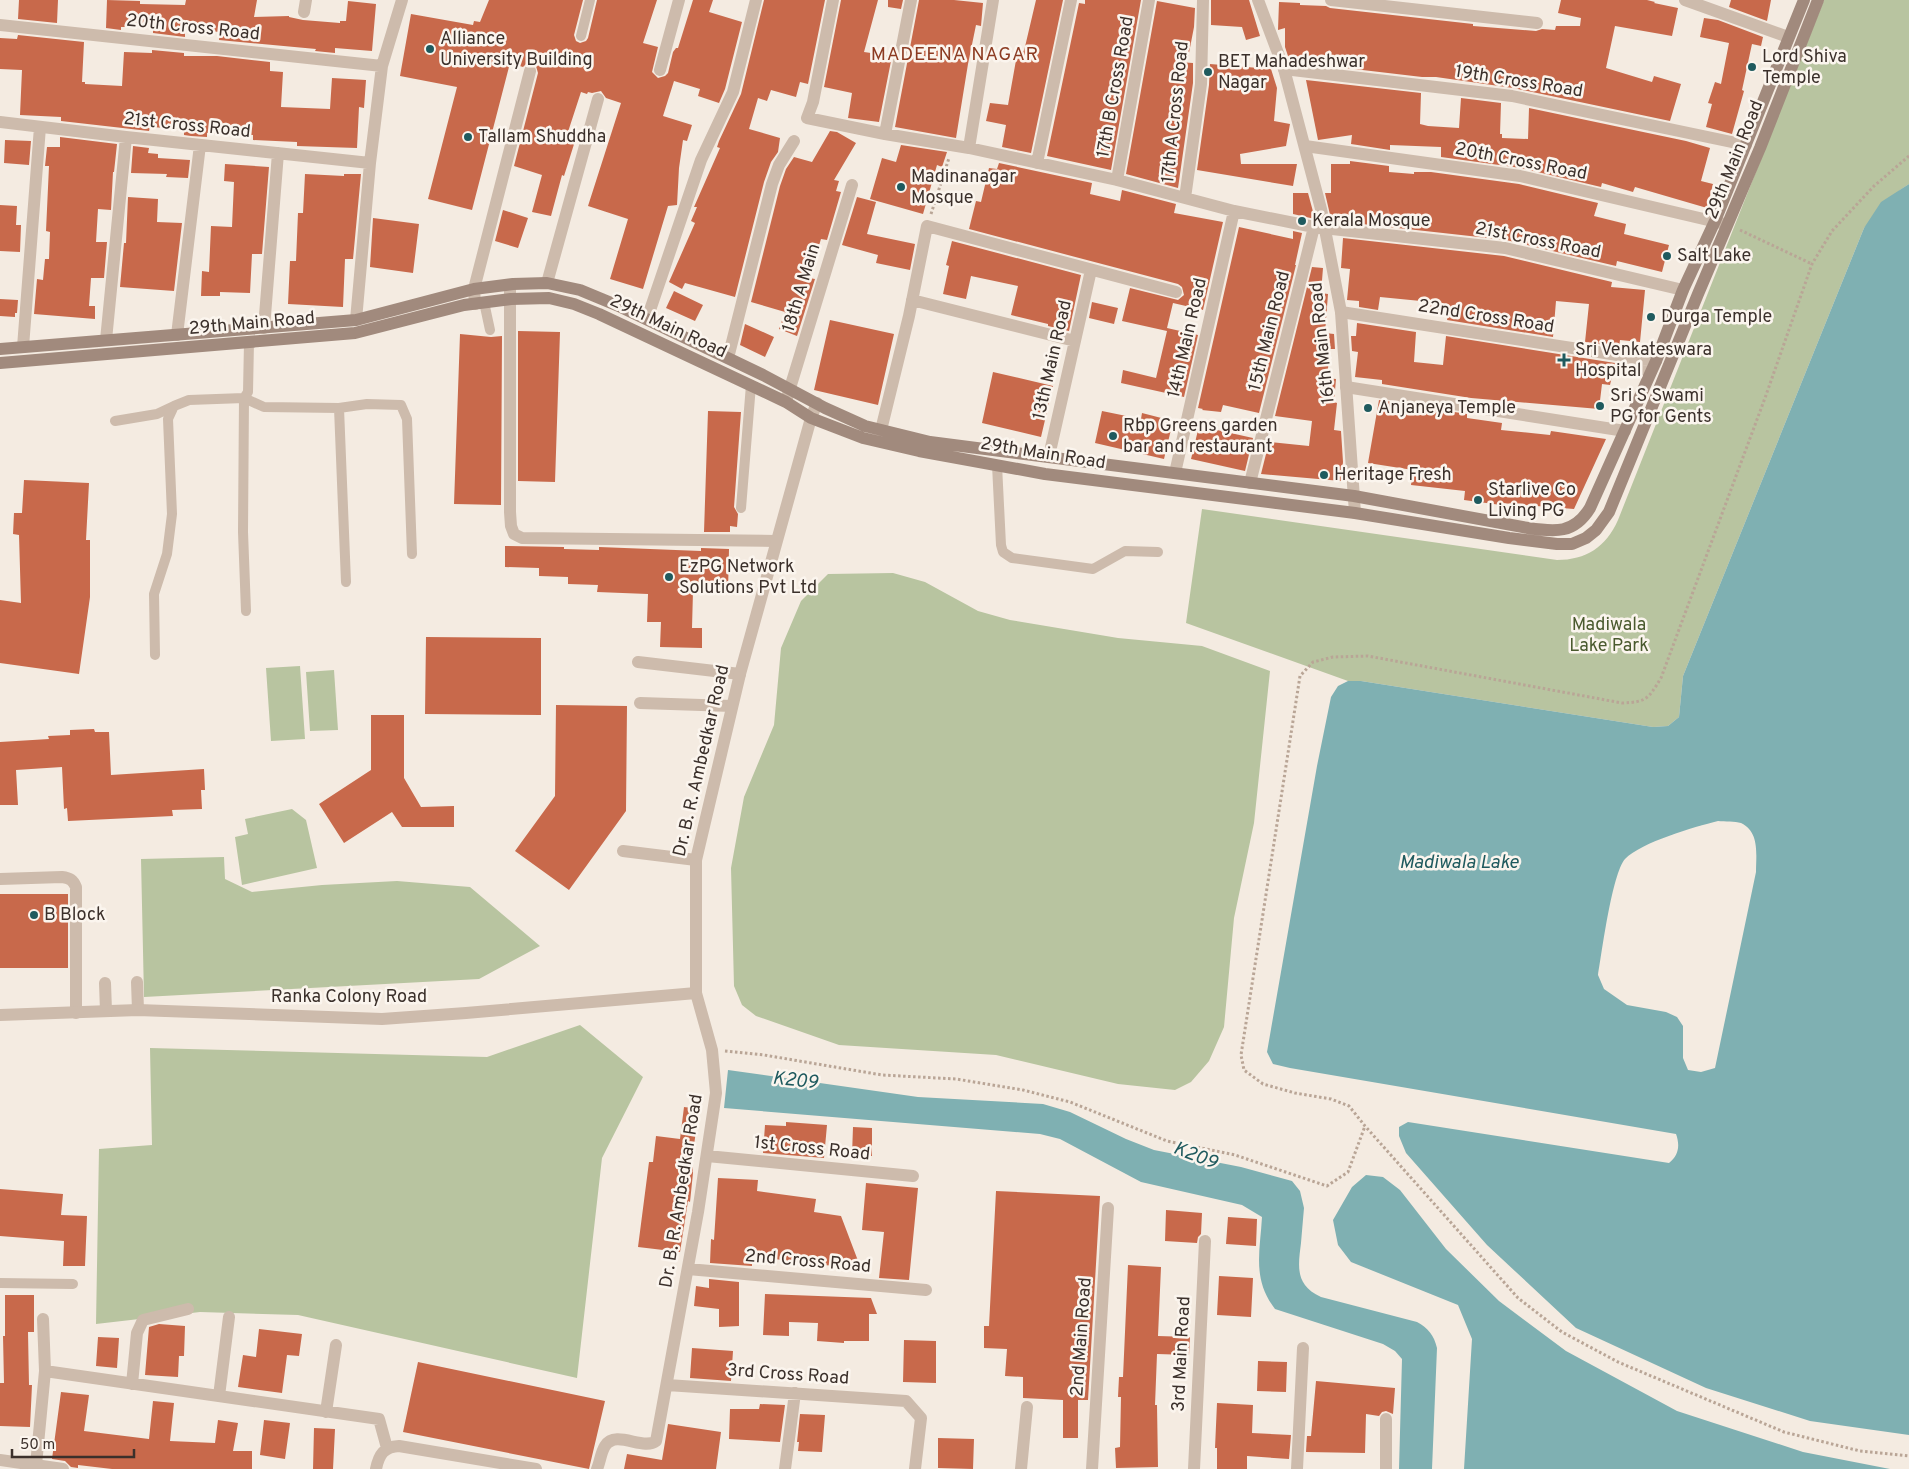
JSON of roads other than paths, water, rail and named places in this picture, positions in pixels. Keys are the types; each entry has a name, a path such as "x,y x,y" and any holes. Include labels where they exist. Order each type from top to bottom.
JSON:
{"main road":[{"name":"29th Main Road","path":"0,349 356,320 474,289 510,284 547,283 580,290 621,306 865,426 930,442 1354,496 1528,528 1561,530 1576,524 1584,518 1625,431 1654,366 1683,290 1715,221 1804,0"},
{"name":"29th Main Road","path":"0,363 355,333 479,303 511,299 549,298 574,304 599,314 786,402 811,418 863,438 919,451 1045,474 1355,513 1557,544 1572,544 1586,538 1596,530 1610,512 1818,0"}],"street":[{"path":"356,320 370,163 382,66 402,0"},
{"path":"660,70 679,0"},
{"path":"647,319 701,160 733,92 756,0"},
{"name":"21st Cross Road","path":"833,0 813,102 808,118 885,134 970,148 1117,180 1234,211 1319,228 1505,248 1683,290"},
{"path":"885,134 911,0"},
{"path":"970,148 993,0"},
{"path":"1037,164 1071,0"},
{"name":"17th B Cross Road","path":"1117,180 1149,0"},
{"name":"17th A Cross Road","path":"1185,198 1201,84 1203,0"},
{"name":"16th Main Road","path":"1258,0 1284,69 1305,146 1321,209 1319,228 1341,312 1355,513"},
{"path":"1331,0 1430,5 1537,23"},
{"path":"1685,0 1788,37"},
{"name":"20th Cross Road","path":"0,25 382,66"},
{"name":"19th Cross Road","path":"1284,69 1512,96 1746,145"},
{"path":"479,303 474,289 530,71"},
{"path":"547,283 598,99"},
{"name":"21st Cross Road","path":"0,122 370,163"},
{"path":"23,346 40,127"},
{"path":"106,340 126,137"},
{"path":"728,358 772,184 779,165 794,141"},
{"path":"177,335 200,145"},
{"name":"20th Cross Road","path":"1305,146 1520,176 1728,225"},
{"path":"264,328 278,153"},
{"name":"18th A Main","path":"786,402 852,185"},
{"name":"14th Main Road","path":"1175,473 1234,211"},
{"path":"881,430 912,300 927,226 1176,292"},
{"name":"15th Main Road","path":"1250,483 1319,228"},
{"name":"13th Main Road","path":"1049,456 1091,270"},
{"path":"510,284 510,512 511,526 514,534 522,538 776,540"},
{"path":"912,300 1075,341"},
{"name":"22nd Cross Road","path":"1341,312 1654,366"},
{"path":"1346,386 1625,431"},
{"name":"Dr. B. R. Ambedkar Road","path":"597,1469 607,1443 618,1439 650,1444 656,1441 688,1269 716,1093 712,1050 696,993 696,860 740,674 776,540 816,403"},
{"path":"638,662 740,674"},
{"path":"640,703 732,706"},
{"path":"623,851 696,860"},
{"path":"0,879 62,877 73,881 76,887 76,1012"},
{"path":"136,982 138,1010"},
{"path":"105,983 106,1012"},
{"name":"Ranka Colony Road","path":"0,1015 138,1010 382,1018 466,1013 696,993"},
{"name":"1st Cross Road","path":"707,1156 913,1176"},
{"name":"2nd Main Road","path":"1092,1469 1108,1208"},
{"name":"3rd Main Road","path":"1194,1469 1205,1241"},
{"name":"2nd Cross Road","path":"688,1269 926,1290"},
{"path":"132,1384 137,1333 143,1320 188,1309"},
{"path":"219,1396 229,1317"},
{"path":"36,1465 45,1371 43,1319"},
{"path":"326,1412 336,1345"},
{"path":"1297,1469 1303,1348"},
{"path":"45,1371 379,1419 387,1448"},
{"name":"3rd Cross Road","path":"667,1385 906,1401 921,1418 915,1469"},
{"path":"785,1469 795,1393"},
{"path":"1021,1469 1027,1407"},
{"path":"1386,1419 1386,1469"},
{"path":"376,1469 382,1452 387,1448 399,1446 536,1469"},
{"path":"0,1460 63,1469"}],"lane":[{"path":"581,36 590,0"},
{"path":"479,303 490,330"},
{"path":"246,611 243,532 244,398 248,392 249,342"},
{"path":"1624,368 1654,366"},
{"path":"741,508 751,385"},
{"path":"115,421 157,414 189,400 244,398 264,408 339,408 367,404 401,405 407,419 412,554"},
{"path":"155,655 154,594 168,554 172,514 168,419 174,406"},
{"path":"339,408 346,582"},
{"path":"997,465 1001,545 1003,552 1012,558 1093,569 1124,551 1158,552"},
{"path":"0,1283 73,1284"}],"water":[{"name":"Madiwala Lake","path":"1909,184 1909,1435 1810,1421 1706,1388 1576,1328 1487,1245 1406,1153 1399,1136 1399,1127 1408,1122 1669,1163 1675,1157 1678,1150 1676,1134 1290,1068 1273,1064 1267,1052 1317,766 1331,697 1338,686 1348,681 1361,681 1653,727 1668,726 1679,717 1683,676 1864,228 1881,202","holes":["1718,821 1741,823 1751,832 1756,845 1756,872 1715,1068 1701,1072 1688,1070 1683,1058 1683,1026 1677,1017 1666,1012 1627,1005 1604,989 1598,975 1612,896 1620,867 1625,859 1656,841"]},
{"name":"K209","path":"728,1070 918,1097 1043,1104 1070,1112 1126,1139 1154,1150 1241,1167 1292,1181 1300,1191 1304,1208 1299,1267 1302,1281 1306,1287 1321,1297 1417,1322 1427,1329 1434,1339 1437,1348 1432,1469 1399,1469 1402,1359 1395,1351 1383,1344 1275,1309 1263,1287 1260,1276 1259,1254 1262,1217 1242,1205 1141,1182 1060,1139 1040,1134 724,1108"},
{"path":"1366,1175 1383,1177 1400,1190 1446,1249 1499,1301 1566,1351 1677,1411 1803,1452 1890,1469 1464,1469 1472,1339 1458,1305 1351,1262 1338,1245 1333,1220 1352,1187"}],"place":[{"name":"Alliance University Building","path":"430,49"},
{"name":"Lord Shiva Temple","path":"1752,67"},
{"name":"BET Mahadeshwar Nagar","path":"1208,72"},
{"name":"Tallam Shuddha","path":"468,137"},
{"name":"Madinanagar Mosque","path":"901,187"},
{"name":"Kerala Mosque","path":"1302,221"},
{"name":"Salt Lake","path":"1667,256"},
{"name":"Durga Temple","path":"1651,317"},
{"name":"Sri Venkateswara Hospital","path":"1564,360"},
{"name":"Sri S Swami PG for Gents","path":"1600,406"},
{"name":"Anjaneya Temple","path":"1368,408"},
{"name":"Rbp Greens garden bar and restaurant","path":"1113,436"},
{"name":"Heritage Fresh","path":"1324,475"},
{"name":"Starlive Co Living PG","path":"1478,500"},
{"name":"EzPG Network Solutions Pvt Ltd","path":"669,577"},
{"name":"B Block","path":"34,915"}],"district":[{"name":"MADEENA NAGAR","path":"955,55"}],"park label":[{"name":"Madiwala Lake Park","path":"1609,635"}]}
